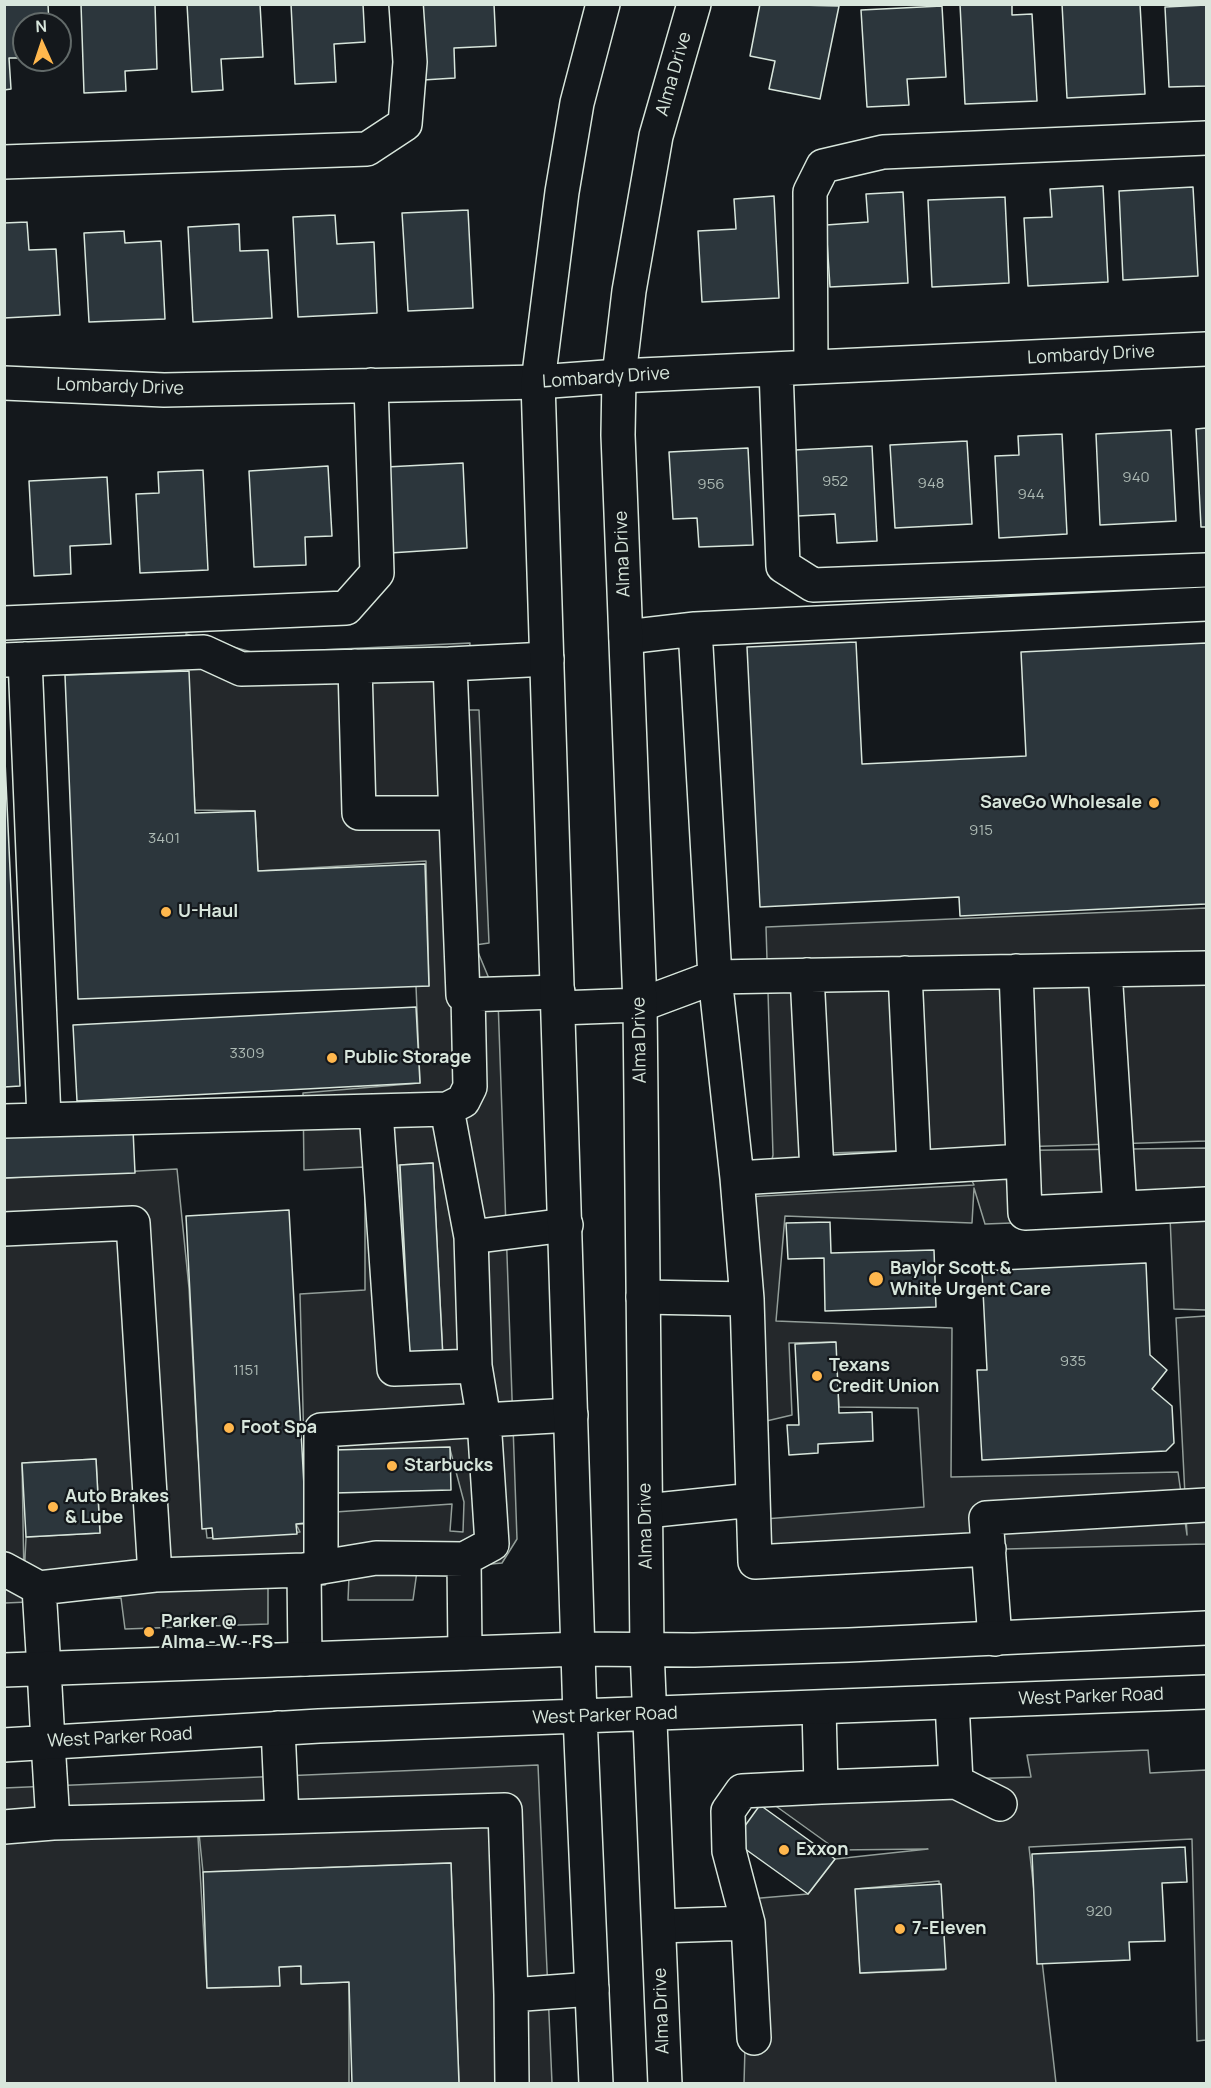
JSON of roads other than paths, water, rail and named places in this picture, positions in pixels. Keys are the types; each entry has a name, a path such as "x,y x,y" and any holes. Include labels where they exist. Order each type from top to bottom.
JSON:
{"main road":[{"path":"4,162 367,149 405,124 410,62 406,4"},
{"path":"596,2084 580,1716 538,382 562,192 577,102 603,4"},
{"name":"Alma Drive","path":"666,2084 647,1649 639,1005 618,435 619,376 629,291 656,136 694,4"},
{"path":"811,367 810,192 823,166 883,152 1206,138"},
{"name":"Lombardy Drive","path":"4,383 164,390 538,382 619,376 1206,349"},
{"path":"776,369 783,566 813,585 1206,570"},
{"path":"4,623 346,608 377,573 370,385"},
{"path":"626,637 695,629 1206,604"},
{"path":"695,629 715,977 737,1178 747,1299 755,1562 989,1549"},
{"path":"44,1119 15,659 204,652 241,669 450,664 547,659"},
{"path":"450,664 463,995 639,1005 715,977 1206,968"},
{"path":"355,666 359,813 456,813"},
{"path":"1105,970 1120,1208"},
{"path":"1016,971 1025,1213 1206,1204"},
{"path":"905,974 914,1167"},
{"path":"807,975 817,1172"},
{"path":"4,1120 447,1109 463,1101 470,1087 468,995"},
{"path":"4,1569 39,1588 155,1575 312,1568 376,1558 464,1559 492,1545 484,1420 475,1366 471,1237 447,1109"},
{"path":"376,1111 394,1369 475,1366"},
{"path":"737,1178 1023,1161"},
{"path":"4,1228 133,1224 155,1575"},
{"path":"471,1237 566,1225"},
{"path":"643,1297 747,1299"},
{"path":"305,1659 321,1430 571,1415"},
{"path":"646,1510 753,1500"},
{"path":"995,1639 986,1518 1206,1506"},
{"path":"464,1559 465,1653"},
{"path":"39,1588 53,1823"},
{"path":"4,1670 579,1648 706,1650 1206,1628"},
{"name":"West Parker Road","path":"4,1745 278,1728 1206,1692"},
{"path":"952,1702 956,1782"},
{"path":"819,1708 821,1787"},
{"path":"278,1728 282,1817"},
{"path":"754,2038 748,1923 729,1851 728,1811 742,1791 956,1782 1000,1804"},
{"path":"4,1827 53,1823 505,1810 512,2084"},
{"path":"659,1926 748,1923"},
{"path":"511,1995 592,1989"}],"place":[{"name":"SaveGo Wholesale","path":"1154,803"},
{"name":"U-Haul","path":"166,912"},
{"name":"Public Storage","path":"332,1058"},
{"name":"Baylor Scott & White Urgent Care","path":"876,1279"},
{"name":"Texans Credit Union","path":"817,1376"},
{"name":"Foot Spa","path":"229,1428"},
{"name":"Starbucks","path":"392,1466"},
{"name":"Auto Brakes & Lube","path":"53,1507"},
{"name":"Parker @ Alma - W - FS","path":"149,1632"},
{"name":"Exxon","path":"784,1850"},
{"name":"7-Eleven","path":"900,1929"}]}
